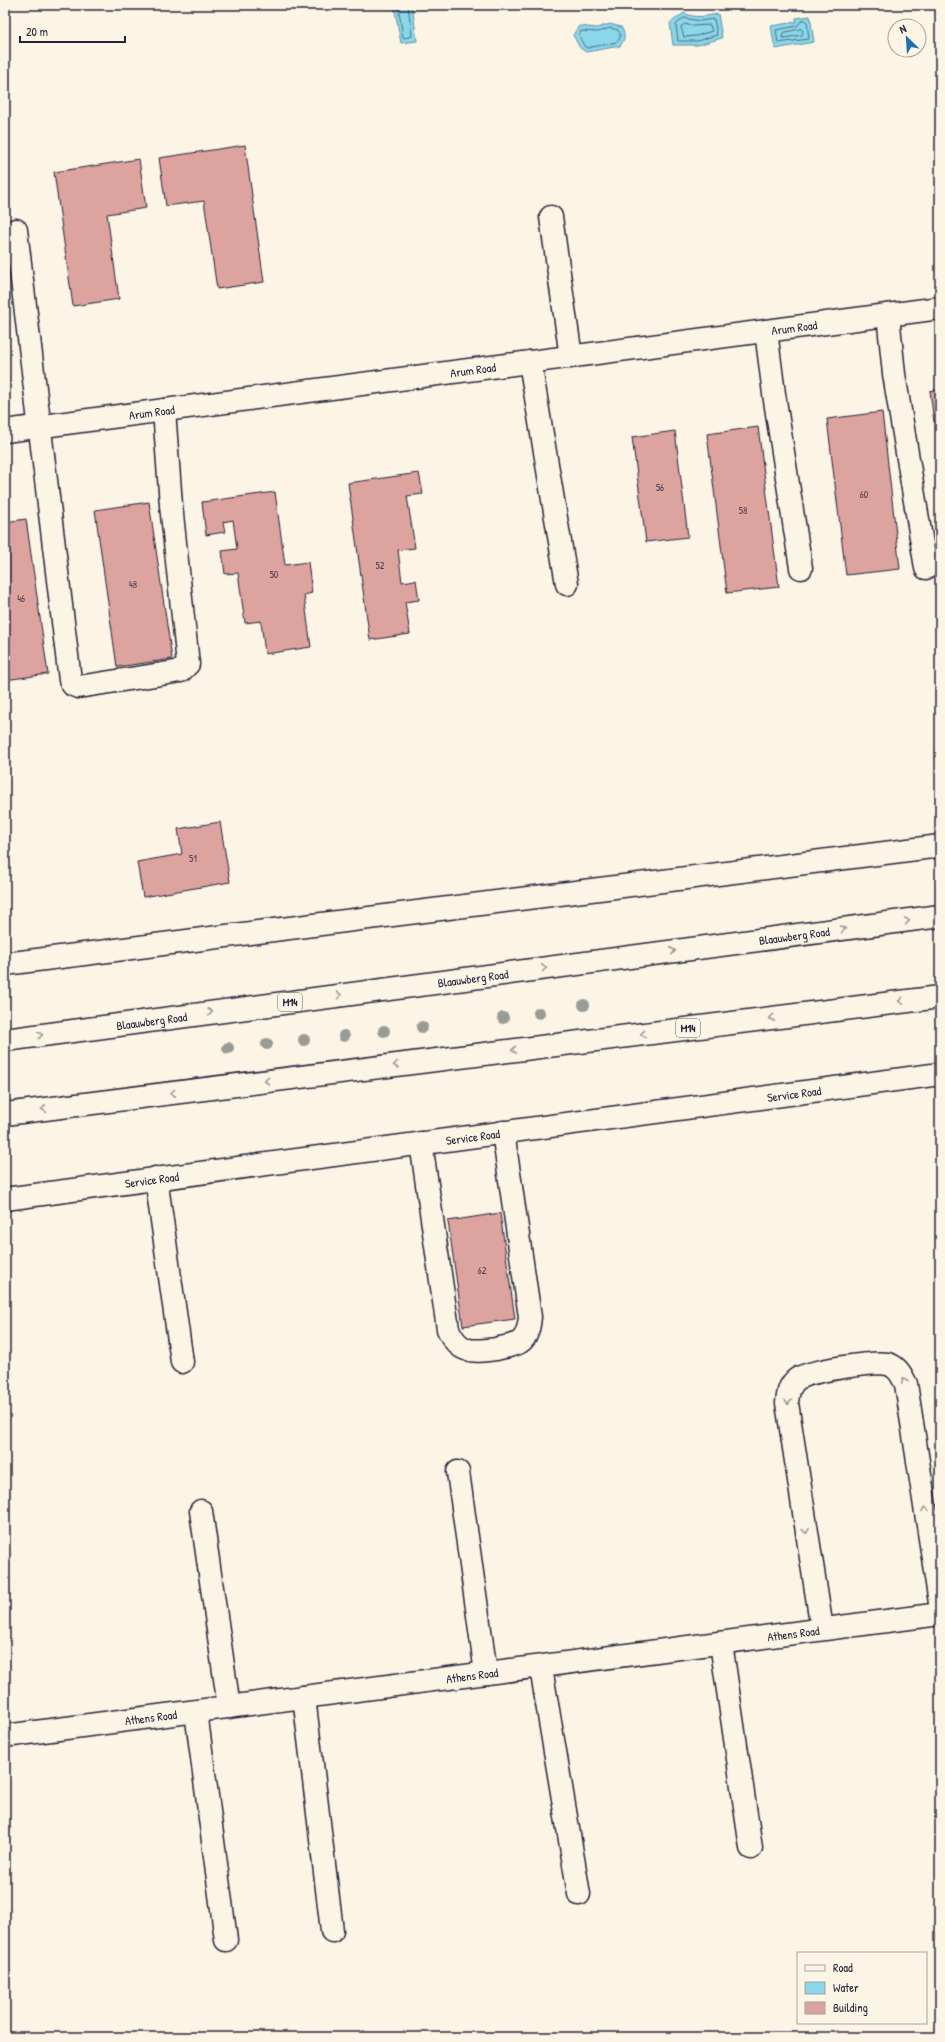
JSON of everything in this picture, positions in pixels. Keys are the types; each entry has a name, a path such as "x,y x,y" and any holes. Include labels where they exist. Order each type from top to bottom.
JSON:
{"street":[{"path":"551,217 570,357"},
{"path":"16,230 70,680 72,684 78,687 181,671 188,664 171,505 164,410"},
{"name":"Arum Road","path":"5,431 940,308"},
{"path":"888,315 894,374 926,568"},
{"path":"766,331 774,394 801,568"},
{"path":"530,362 568,584"},
{"path":"5,964 940,846"},
{"name":"Blaauwberg Road","path":"5,1040 940,916"},
{"name":"M14","path":"5,1114 940,996"},
{"name":"Service Road","path":"5,1199 940,1074"},
{"path":"421,1143 448,1329 453,1342 464,1350 478,1352 508,1347 520,1341 528,1330 530,1317 503,1132"},
{"path":"156,1178 182,1362"},
{"path":"822,1629 787,1403 788,1390 796,1379 809,1373 876,1363 890,1364 900,1372 906,1384 940,1602"},
{"path":"458,1472 486,1673"},
{"path":"201,1511 229,1707"},
{"name":"Athens Road","path":"5,1736 486,1673 542,1668 940,1614"},
{"path":"721,1643 751,1848"},
{"path":"542,1668 579,1894"},
{"path":"304,1697 332,1931"},
{"path":"196,1712 226,1940"}],"water":[{"path":"394,5 412,5 417,41 401,43"},
{"path":"684,13 697,16 718,14 722,38 698,45 673,45 670,23"},
{"path":"810,16 814,42 775,49 771,26 796,22 796,18"},
{"path":"610,24 621,27 624,32 623,41 620,46 586,52 580,48 573,35 579,26 597,28"}],"building":[{"path":"245,145 264,282 217,289 204,201 166,206 159,158"},
{"path":"139,159 146,208 107,214 119,299 73,306 54,172"},
{"path":"940,389 940,421 934,422 930,391"},
{"path":"882,412 900,569 846,575 827,419"},
{"path":"758,427 779,587 727,593 707,434"},
{"path":"675,431 688,537 646,542 632,437"},
{"path":"419,473 423,494 407,496 415,548 398,550 402,582 416,580 419,600 405,602 410,634 370,640 348,483"},
{"path":"275,492 285,565 308,562 312,593 304,595 311,647 265,654 261,621 245,623 238,573 225,574 222,551 237,549 233,520 223,522 225,532 206,535 202,502"},
{"path":"149,502 172,659 117,667 95,510"},
{"path":"26,519 48,674 5,680 5,522"},
{"path":"220,822 230,882 143,897 137,862 182,854 178,829"},
{"path":"500,1213 515,1319 463,1326 448,1221"}]}
